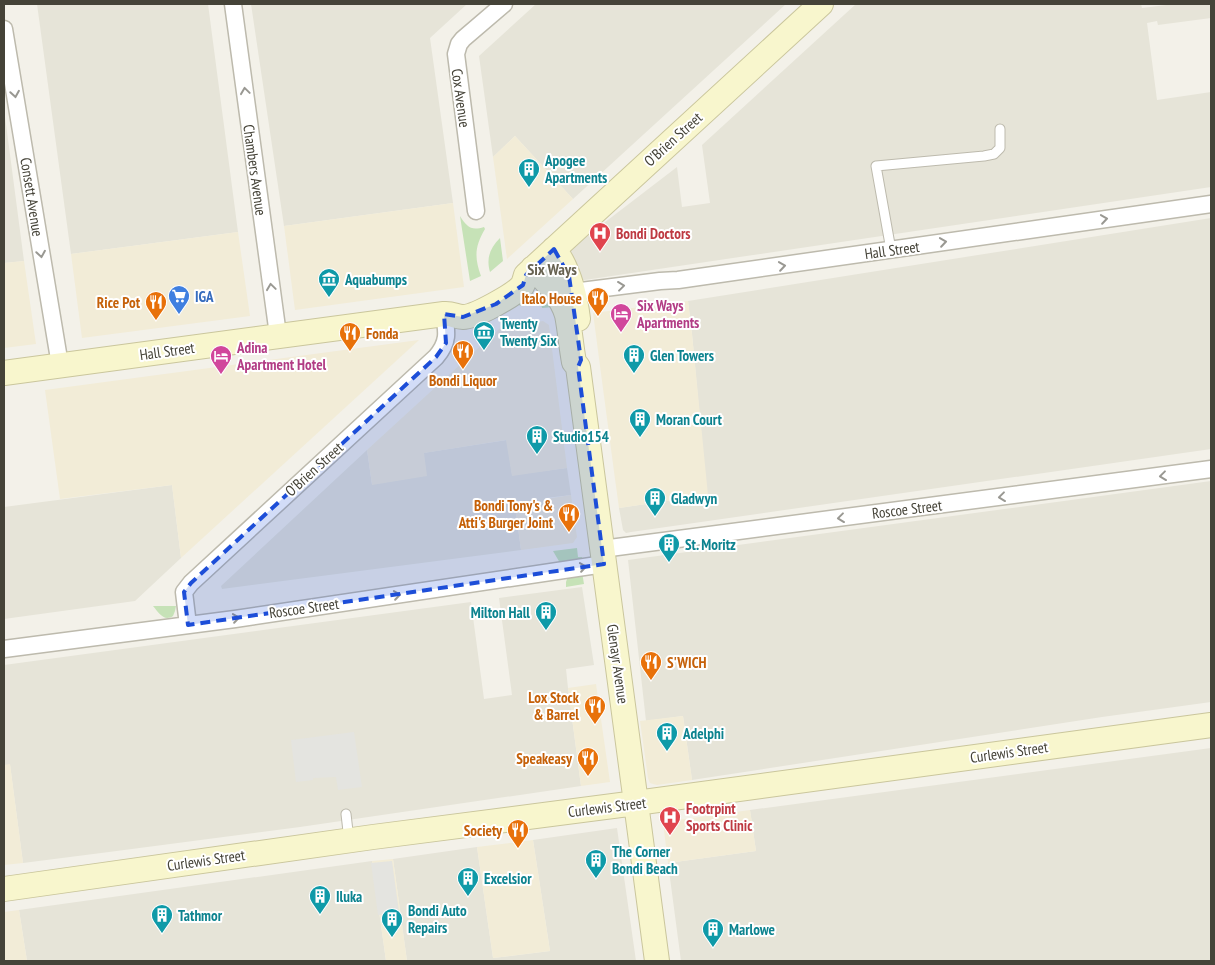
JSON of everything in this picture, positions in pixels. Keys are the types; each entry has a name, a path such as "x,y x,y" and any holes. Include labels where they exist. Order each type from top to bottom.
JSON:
{"street":[{"name":"Chambers Avenue","path":"233,4 278,335"},
{"name":"Cox Avenue","path":"476,211 456,54 459,44 463,39 504,4"},
{"name":"O'Brien Street","path":"188,625 184,592 191,583 436,358 446,342 447,313 459,305 471,303 504,286 517,276 530,271 821,4"},
{"name":"Consett Avenue","path":"4,29 60,365"},
{"name":"Hall Street","path":"572,292 678,280 1211,204"},
{"name":"Glenayr Avenue","path":"554,249 562,260 569,276 577,312 582,360 578,367"},
{"name":"Glenayr Avenue","path":"530,271 552,289 559,299 566,314 574,362 578,367 657,961"},
{"name":"Hall Street","path":"4,373 447,313"},
{"name":"Roscoe Street","path":"4,650 188,625 603,557 1211,469"},
{"name":"Curlewis Street","path":"4,889 349,840 1211,725"}],"lane":[{"path":"891,250 876,166 994,154 1000,148 1000,129"},
{"path":"346,814 349,840"}],"highlighted area":[{"path":"554,249 569,276 581,360 578,367 604,564 188,625 184,592 191,583 436,357 446,343 444,314 463,317 496,304 523,285 526,275"}],"shaded area":[{"path":"37,4 208,4 238,232 71,254"},
{"path":"251,4 467,4 430,38 453,203 284,226"},
{"path":"536,4 786,4 573,199 515,136 493,157 479,56"},
{"path":"856,4 1141,4 1142,8 1174,4 1211,4 1211,18 1158,25 1157,21 1147,23 1157,100 1211,92 1211,187 578,281 570,249 677,167 682,207 710,203 702,145"},
{"path":"4,109 24,261 4,263"},
{"name":"Apogee Apartments","path":"515,136 573,199 507,259 493,157"},
{"path":"453,203 464,287 295,310 284,226"},
{"path":"1211,218 1211,449 626,533 623,530 619,508 707,495 688,301"},
{"path":"238,232 250,316 82,338 71,254"},
{"path":"24,261 36,344 4,348 4,263"},
{"path":"688,301 708,495 619,508 593,313"},
{"path":"543,321 549,325 567,468 512,476 506,440 424,453 427,476 372,485 367,450 488,339 495,338 495,333 500,328"},
{"path":"419,340 181,558 172,485 60,499 45,390"},
{"path":"507,440 512,475 567,468 571,495 546,498 547,509 516,513 521,550 222,589 221,586 367,450 372,485 423,453"},
{"path":"1211,481 1211,702 692,780 683,716 646,721 628,560"},
{"path":"172,485 181,558 135,601 4,619 4,507"},
{"path":"571,495 577,537 573,543 521,550 516,513 547,509 546,499"},
{"path":"582,587 594,665 566,669 581,786 300,827 23,863 10,765 4,765 4,665 471,602 484,699 512,695 499,598"},
{"path":"596,684 610,782 581,786 568,688"},
{"path":"683,716 692,780 657,785 650,783 640,721"},
{"path":"354,732 362,787 338,790 336,777 313,778 313,780 296,782 291,740"},
{"path":"1211,748 1211,961 681,961 668,863 756,851 750,810"},
{"path":"10,764 23,863 4,865 4,765"},
{"path":"750,810 756,851 668,863 663,822"},
{"path":"617,828 636,961 407,961 393,859 477,847 493,958 550,951 533,840"},
{"path":"533,840 550,951 493,958 477,847"},
{"path":"393,859 407,961 386,961 372,861"},
{"path":"372,861 386,961 27,961 19,910"},
{"path":"392,861 399,912 378,915 371,863"},
{"path":"19,910 27,961 4,961 4,912"}],"green space":[{"path":"460,216 470,227 476,229 484,227 485,229 477,246 477,263 481,276 470,281"},
{"path":"500,238 503,261 490,272 488,262 490,254"},
{"path":"529,295 542,298 553,307 542,308 541,304 525,304 520,306 516,299"},
{"path":"577,548 578,557 582,557 583,563 560,563 553,551"},
{"path":"582,572 584,584 566,587 568,576"},
{"path":"153,606 176,606 173,616 167,618 162,616"}],"place":[{"name":"Apogee Apartments","path":"529,188"},
{"name":"Bondi Doctors","path":"600,252"},
{"name":"Aquabumps","path":"329,298"},
{"name":"IGA","path":"179,315"},
{"name":"Italo House","path":"598,317"},
{"name":"Rice Pot","path":"156,321"},
{"name":"Six Ways Apartments","path":"621,333"},
{"name":"Twenty Twenty Six","path":"484,351"},
{"name":"Fonda","path":"350,352"},
{"name":"Bondi Liquor","path":"463,370"},
{"name":"Glen Towers","path":"634,374"},
{"name":"Adina Apartment Hotel","path":"221,375"},
{"name":"Moran Court","path":"640,438"},
{"name":"Studio154","path":"537,455"},
{"name":"Gladwyn","path":"655,517"},
{"name":"Bondi Tony's & Atti's Burger Joint","path":"569,533"},
{"name":"St. Moritz","path":"669,563"},
{"name":"Milton Hall","path":"546,631"},
{"name":"S'WICH","path":"651,681"},
{"name":"Lox Stock & Barrel","path":"595,725"},
{"name":"Adelphi","path":"667,752"},
{"name":"Speakeasy","path":"588,777"},
{"name":"Footrpint Sports Clinic","path":"670,836"},
{"name":"Society","path":"518,849"},
{"name":"The Corner Bondi Beach","path":"596,879"},
{"name":"Excelsior","path":"468,897"},
{"name":"Iluka","path":"320,915"},
{"name":"Tathmor","path":"162,934"},
{"name":"Bondi Auto Repairs","path":"392,938"},
{"name":"Marlowe","path":"713,948"}],"district":[{"name":"Six Ways","path":"552,269"}]}
